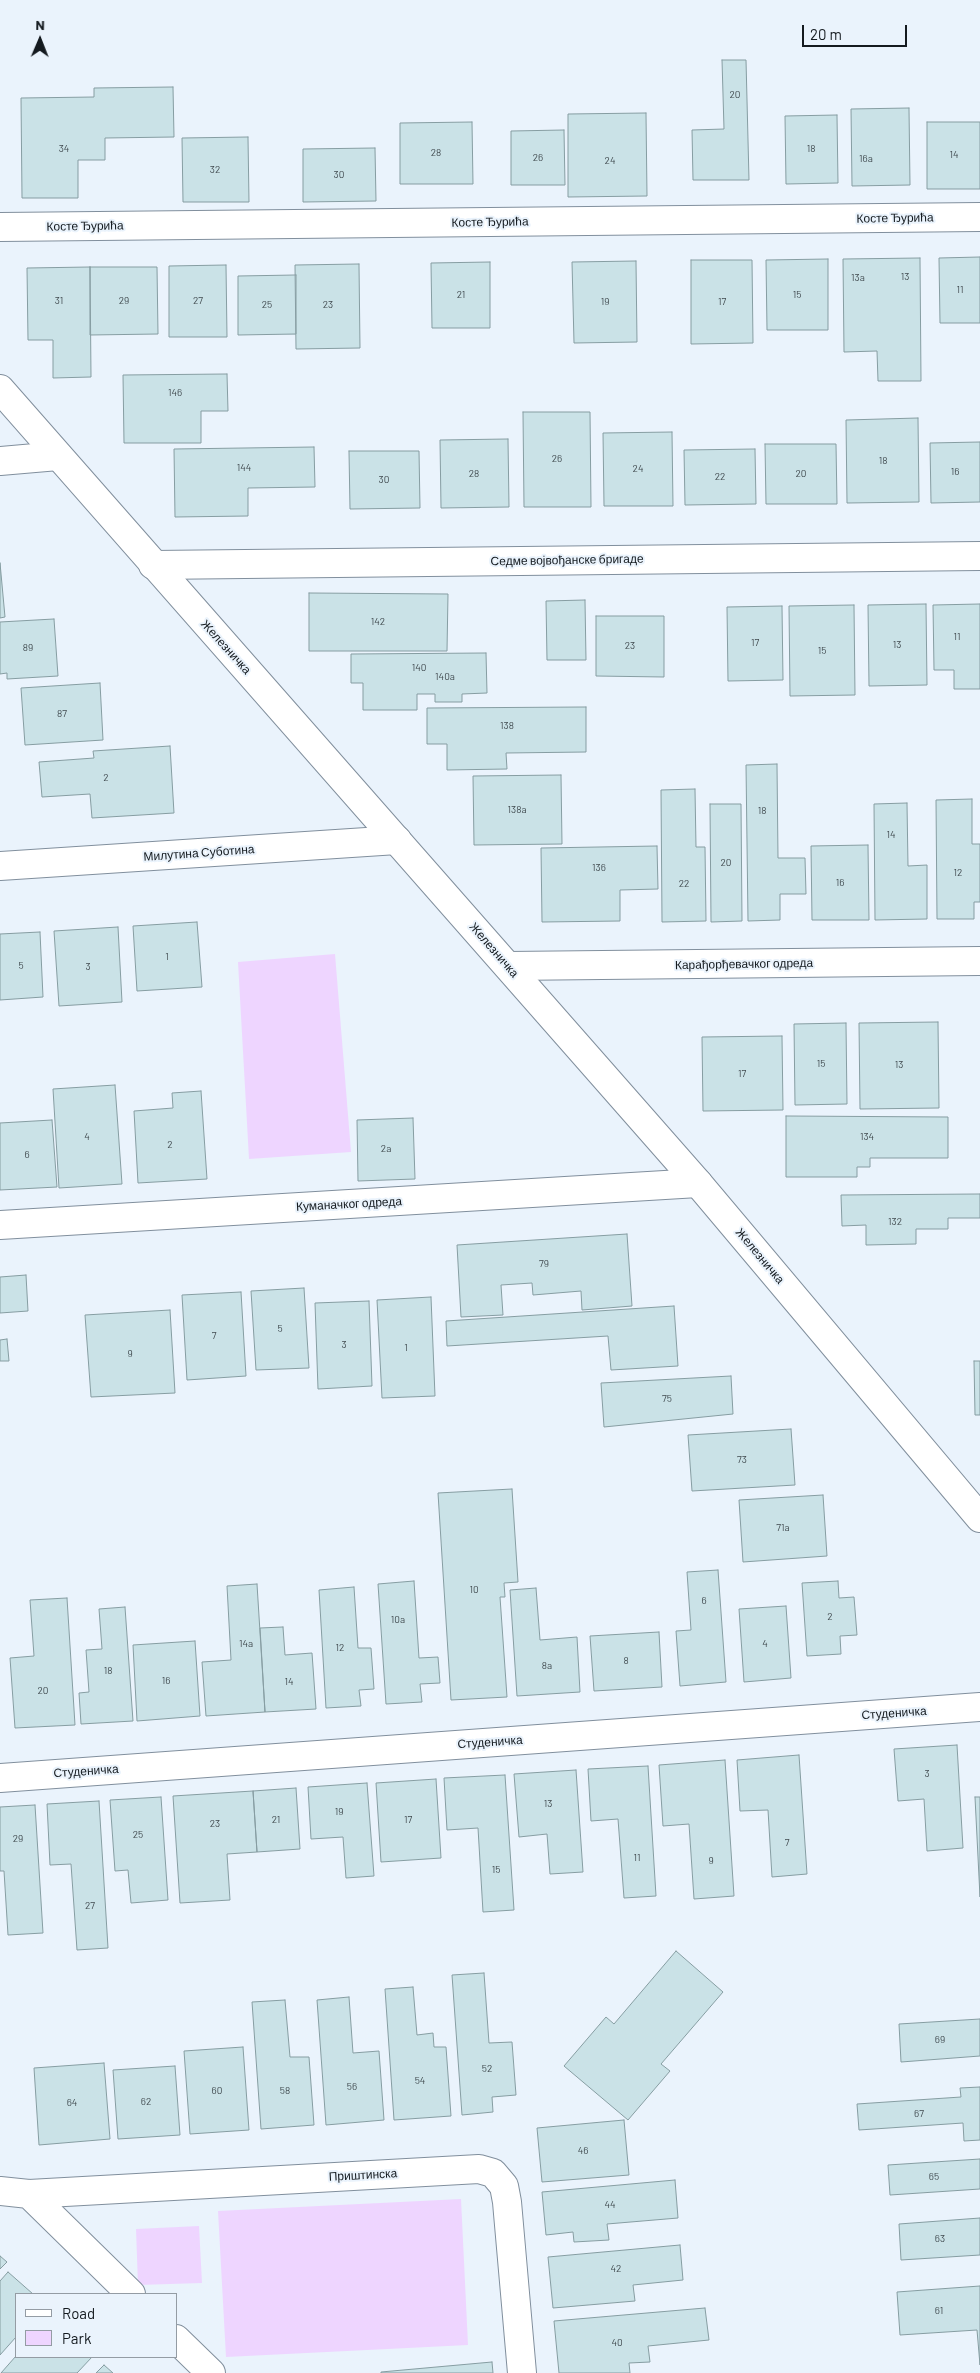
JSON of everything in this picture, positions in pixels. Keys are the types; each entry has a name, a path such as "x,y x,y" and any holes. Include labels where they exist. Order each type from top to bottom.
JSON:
{"street":[{"name":"Косте Ђурића","path":"0,227 980,217"},
{"name":"Железничка","path":"0,389 698,1183 980,1518"},
{"path":"0,462 58,456"},
{"name":"Седме војвођанске бригаде","path":"153,565 980,556"},
{"name":"Милутина Суботина","path":"0,866 397,840"},
{"name":"Карађорђевачког одреда","path":"508,966 980,961"},
{"name":"Куманачког одреда","path":"0,1225 698,1183"},
{"name":"Студеничка","path":"0,1778 980,1707"},
{"name":"Приштинска","path":"0,2191 29,2194 479,2169 493,2173 504,2186 507,2202 522,2373"},
{"path":"29,2194 130,2293"},
{"path":"178,2341 211,2373"}],"green space":[{"path":"335,954 351,1152 249,1159 238,962"},
{"path":"461,2199 468,2345 226,2357 218,2211"},
{"path":"199,2226 202,2283 138,2285 136,2229"}],"building":[{"path":"722,60 746,60 749,180 693,180 692,130 724,129"},
{"path":"173,87 174,137 105,138 105,160 78,160 78,198 22,198 21,98 94,97 94,88"},
{"path":"909,108 910,185 852,186 851,109"},
{"path":"646,113 647,196 568,197 568,114"},
{"path":"837,115 838,183 786,184 785,116"},
{"path":"472,122 473,184 400,184 400,123"},
{"path":"927,122 980,122 980,189 927,189"},
{"path":"564,130 565,185 511,185 511,131"},
{"path":"248,137 249,202 183,202 182,138"},
{"path":"375,148 376,201 303,202 303,149"},
{"path":"980,257 980,323 940,323 939,258"},
{"path":"920,258 921,381 878,381 877,351 844,352 843,259"},
{"path":"828,259 828,330 767,330 766,260"},
{"path":"691,260 752,260 753,343 691,344"},
{"path":"636,261 637,342 574,343 572,262"},
{"path":"490,262 490,328 432,328 431,263"},
{"path":"359,264 360,348 296,349 295,265"},
{"path":"226,265 227,337 169,337 169,266"},
{"path":"90,267 157,267 158,334 90,335"},
{"path":"90,267 91,377 53,378 53,340 28,340 27,268"},
{"path":"296,275 296,334 238,335 238,276"},
{"path":"227,374 228,411 201,411 201,443 124,443 123,375"},
{"path":"523,412 590,412 591,507 524,507"},
{"path":"918,418 919,502 847,503 846,420"},
{"path":"672,432 673,506 604,506 603,433"},
{"path":"508,439 509,507 441,508 440,440"},
{"path":"980,442 980,502 931,503 930,443"},
{"path":"765,444 836,444 837,504 766,504"},
{"path":"314,447 315,487 248,488 248,516 175,517 174,449"},
{"path":"755,449 756,504 685,505 684,450"},
{"path":"349,451 419,451 420,508 350,509"},
{"path":"0,563 5,617 0,618"},
{"path":"309,593 448,594 447,651 309,651"},
{"path":"585,600 586,660 547,660 546,601"},
{"path":"926,604 927,685 869,686 868,605"},
{"path":"980,604 980,689 954,689 954,670 934,670 933,605"},
{"path":"854,605 855,695 790,696 789,606"},
{"path":"782,606 783,680 728,681 727,607"},
{"path":"596,616 664,616 664,677 596,676"},
{"path":"54,619 58,676 7,679 7,673 0,674 0,622"},
{"path":"486,653 487,693 462,694 462,702 435,702 435,694 417,694 417,710 363,710 363,683 351,683 351,654"},
{"path":"100,683 103,740 25,745 21,688"},
{"path":"586,707 586,752 506,753 507,769 447,770 447,744 427,744 427,708"},
{"path":"170,746 174,813 92,818 90,794 42,797 39,762 94,758 93,751"},
{"path":"777,764 778,858 805,858 806,894 780,894 780,920 748,921 746,765"},
{"path":"561,775 562,844 474,845 473,776"},
{"path":"695,789 696,847 705,847 706,921 662,922 661,790"},
{"path":"972,799 972,844 980,844 980,902 974,902 974,919 937,919 936,800"},
{"path":"907,803 908,866 927,865 927,919 875,920 874,804"},
{"path":"710,804 741,804 742,921 711,922"},
{"path":"868,845 869,920 812,920 811,846"},
{"path":"657,846 658,889 620,890 620,921 542,922 541,848"},
{"path":"197,922 202,987 137,991 133,926"},
{"path":"118,927 122,1002 59,1006 54,931"},
{"path":"40,932 43,997 0,1000 0,934"},
{"path":"938,1022 939,1108 860,1109 859,1023"},
{"path":"846,1023 847,1104 795,1105 794,1024"},
{"path":"782,1036 783,1110 703,1111 702,1037"},
{"path":"115,1085 122,1184 59,1188 53,1089"},
{"path":"201,1091 207,1179 138,1183 134,1111 173,1108 172,1093"},
{"path":"786,1116 948,1117 948,1158 870,1158 870,1167 857,1167 857,1177 786,1177"},
{"path":"413,1118 415,1179 358,1181 357,1120"},
{"path":"52,1120 57,1187 0,1190 0,1123"},
{"path":"980,1194 980,1218 948,1218 948,1229 916,1229 916,1244 866,1245 866,1225 842,1226 841,1195"},
{"path":"627,1234 632,1306 582,1310 581,1291 533,1295 532,1283 501,1285 503,1315 461,1317 457,1245"},
{"path":"26,1275 28,1311 0,1313 0,1277"},
{"path":"304,1288 309,1368 256,1370 251,1291"},
{"path":"241,1292 246,1376 187,1380 182,1295"},
{"path":"431,1297 435,1396 382,1398 377,1300"},
{"path":"369,1301 372,1386 318,1389 315,1303"},
{"path":"674,1306 678,1366 611,1370 608,1336 447,1346 446,1321"},
{"path":"170,1310 175,1393 91,1397 85,1315"},
{"path":"7,1339 9,1361 0,1361 0,1340"},
{"path":"974,1361 980,1361 980,1415 975,1415"},
{"path":"731,1376 733,1414 604,1427 601,1383"},
{"path":"791,1429 795,1485 692,1491 688,1435"},
{"path":"512,1489 518,1582 504,1583 505,1597 500,1597 507,1697 451,1700 438,1493"},
{"path":"823,1495 827,1556 743,1562 739,1500"},
{"path":"718,1570 726,1682 680,1686 676,1631 691,1630 687,1572"},
{"path":"414,1581 419,1658 438,1657 440,1683 420,1684 422,1702 386,1704 378,1584"},
{"path":"838,1581 839,1598 854,1597 857,1635 840,1636 841,1654 807,1656 802,1583"},
{"path":"257,1584 265,1712 206,1716 202,1662 231,1660 227,1586"},
{"path":"354,1587 358,1648 371,1648 374,1689 359,1690 361,1706 326,1708 319,1590"},
{"path":"536,1588 540,1640 577,1637 580,1692 517,1696 510,1590"},
{"path":"67,1598 75,1725 15,1728 10,1658 34,1656 30,1600"},
{"path":"786,1606 791,1678 744,1682 739,1609"},
{"path":"125,1607 133,1721 81,1724 79,1693 89,1692 86,1650 102,1649 99,1609"},
{"path":"283,1627 285,1655 312,1653 316,1709 265,1712 260,1628"},
{"path":"659,1632 662,1687 594,1691 590,1636"},
{"path":"195,1641 200,1716 137,1721 133,1645"},
{"path":"957,1745 963,1848 927,1851 924,1799 898,1801 894,1749"},
{"path":"799,1755 807,1874 772,1877 768,1810 740,1811 737,1760"},
{"path":"725,1760 734,1896 694,1899 689,1824 663,1826 659,1765"},
{"path":"648,1766 656,1896 624,1898 618,1819 591,1821 588,1769"},
{"path":"576,1770 583,1872 550,1874 547,1834 519,1837 514,1774"},
{"path":"505,1775 514,1910 483,1912 478,1828 447,1830 444,1778"},
{"path":"436,1779 441,1858 381,1862 376,1783"},
{"path":"367,1783 374,1876 346,1878 343,1837 311,1839 308,1787"},
{"path":"296,1788 300,1849 257,1852 253,1791"},
{"path":"253,1791 257,1852 227,1854 230,1900 180,1903 173,1796"},
{"path":"161,1797 168,1900 131,1903 128,1870 115,1871 110,1800"},
{"path":"975,1797 980,1797 980,1897"},
{"path":"99,1801 108,1948 77,1950 71,1864 50,1865 47,1804"},
{"path":"35,1805 43,1933 8,1935 4,1871 0,1871 0,1807"},
{"path":"676,1951 723,1992 661,2064 670,2071 628,2120 564,2066 606,2017 614,2024"},
{"path":"484,1973 489,2043 512,2042 516,2095 492,2097 493,2112 462,2115 452,1975"},
{"path":"413,1987 417,2035 433,2033 434,2047 446,2047 451,2116 394,2120 385,1989"},
{"path":"349,1997 353,2053 379,2051 384,2120 326,2125 317,2000"},
{"path":"285,2000 290,2057 309,2057 314,2125 261,2129 252,2002"},
{"path":"980,2019 980,2056 901,2062 899,2024"},
{"path":"243,2047 249,2130 190,2134 184,2051"},
{"path":"104,2063 110,2139 39,2145 34,2068"},
{"path":"175,2066 180,2135 118,2139 113,2070"},
{"path":"980,2087 980,2140 964,2141 963,2123 859,2130 857,2104 961,2097 960,2088"},
{"path":"624,2120 629,2175 542,2182 537,2128"},
{"path":"980,2159 980,2189 890,2195 888,2165"},
{"path":"675,2180 678,2218 607,2224 609,2240 574,2242 573,2232 546,2235 542,2192"},
{"path":"980,2218 980,2255 901,2260 899,2224"},
{"path":"680,2245 683,2280 633,2285 635,2301 553,2308 548,2257"},
{"path":"0,2256 7,2262 0,2269"},
{"path":"8,2272 32,2293 15,2293 15,2338 0,2355 0,2281"},
{"path":"980,2286 980,2365 977,2330 900,2335 897,2292"},
{"path":"705,2308 709,2340 648,2346 650,2362 629,2363 630,2373 559,2373 554,2321"},
{"path":"15,2357 91,2358 77,2373 1,2373"},
{"path":"492,2362 493,2373 381,2373 381,2372"},
{"path":"104,2365 113,2373 96,2373"}]}
